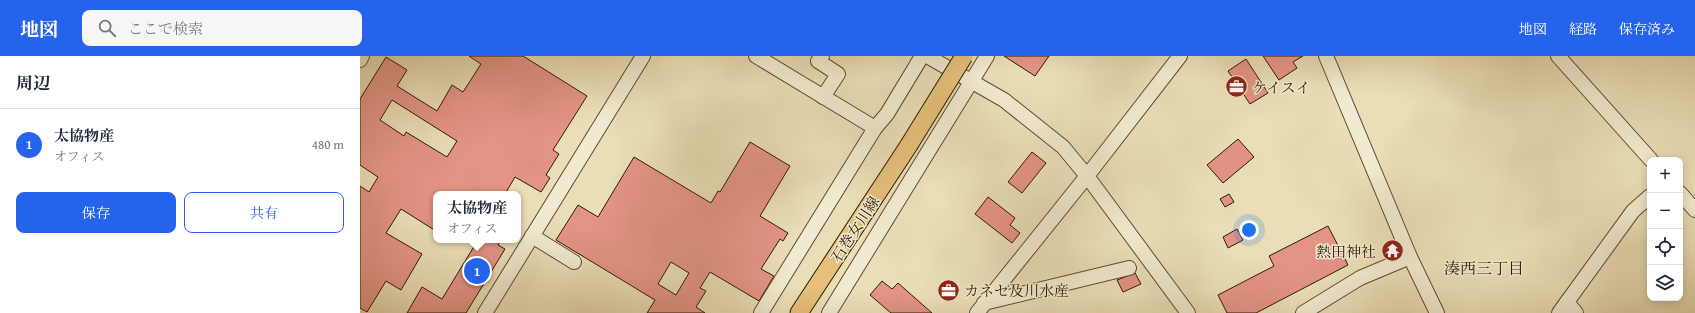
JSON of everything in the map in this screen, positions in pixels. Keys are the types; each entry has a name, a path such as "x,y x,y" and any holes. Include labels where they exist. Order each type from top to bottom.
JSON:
{"main road":[{"name":"石巻女川線","path":"799,313 909,145 964,56"}],"street":[{"path":"360,60 362,56"},
{"path":"485,313 643,56"},
{"path":"756,56 875,128"},
{"path":"822,56 818,61 838,74 823,97"},
{"path":"761,313 875,128 887,114 922,56"},
{"path":"927,56 1004,100 1063,147 1087,176 1188,313"},
{"path":"829,313 987,56"},
{"path":"980,308 1087,176 1180,56"},
{"path":"1326,56 1410,257 1437,313"},
{"path":"1558,56 1648,157"},
{"path":"1683,196 1695,210"},
{"path":"1576,313 1563,307 1633,211 1647,199"},
{"path":"532,236 574,262"},
{"path":"1303,313 1360,278 1410,257"},
{"path":"980,308 1129,268"}],"building":[{"path":"469,56 523,56 587,96 553,150 559,154 546,175 550,178 541,192 515,177 507,191 433,191 433,229 401,209 386,233 422,254 401,290 386,281 367,312 360,308 360,186 369,192 378,177 360,165 360,99 386,57 407,70 397,86 437,111 452,85 463,92 481,64","holes":["392,100 457,141 447,157 406,132 404,136 380,120"]},
{"path":"1004,56 1049,56 1035,76"},
{"path":"1263,56 1303,56 1293,62 1297,68 1279,80"},
{"path":"1246,59 1268,93 1250,104 1228,71"},
{"path":"1238,139 1254,157 1223,183 1207,165"},
{"path":"750,142 790,166 760,216 788,233 783,241 780,239 761,269 774,276 759,301 710,272 700,288 706,291 696,307 705,313 647,313 655,300 556,240 578,205 598,217 634,157 711,203 718,191 720,192","holes":["671,262 689,273 676,295 658,284"]},
{"path":"1032,152 1046,163 1022,193 1008,182"},
{"path":"1229,194 1234,202 1225,207 1220,199"},
{"path":"988,197 1015,218 1010,225 1020,233 1012,243 975,214"},
{"path":"1328,226 1348,265 1256,313 1227,313 1218,295 1274,266 1269,256"},
{"path":"1237,229 1243,240 1228,248 1223,237"},
{"path":"476,243 499,243 498,245 505,249 466,313 407,313 422,287 442,299"},
{"path":"1135,273 1141,284 1123,292 1117,280"},
{"path":"882,281 892,289 898,283 932,313 891,313 870,295"}],"place":[{"name":"ケイスイ","path":"1237,87"},
{"name":"熱田神社","path":"1392,251"},
{"name":"太協物産","path":"477,271"},
{"name":"カネセ及川水産","path":"948,290"}],"district":[{"name":"湊西三丁目","path":"1484,268"}]}
